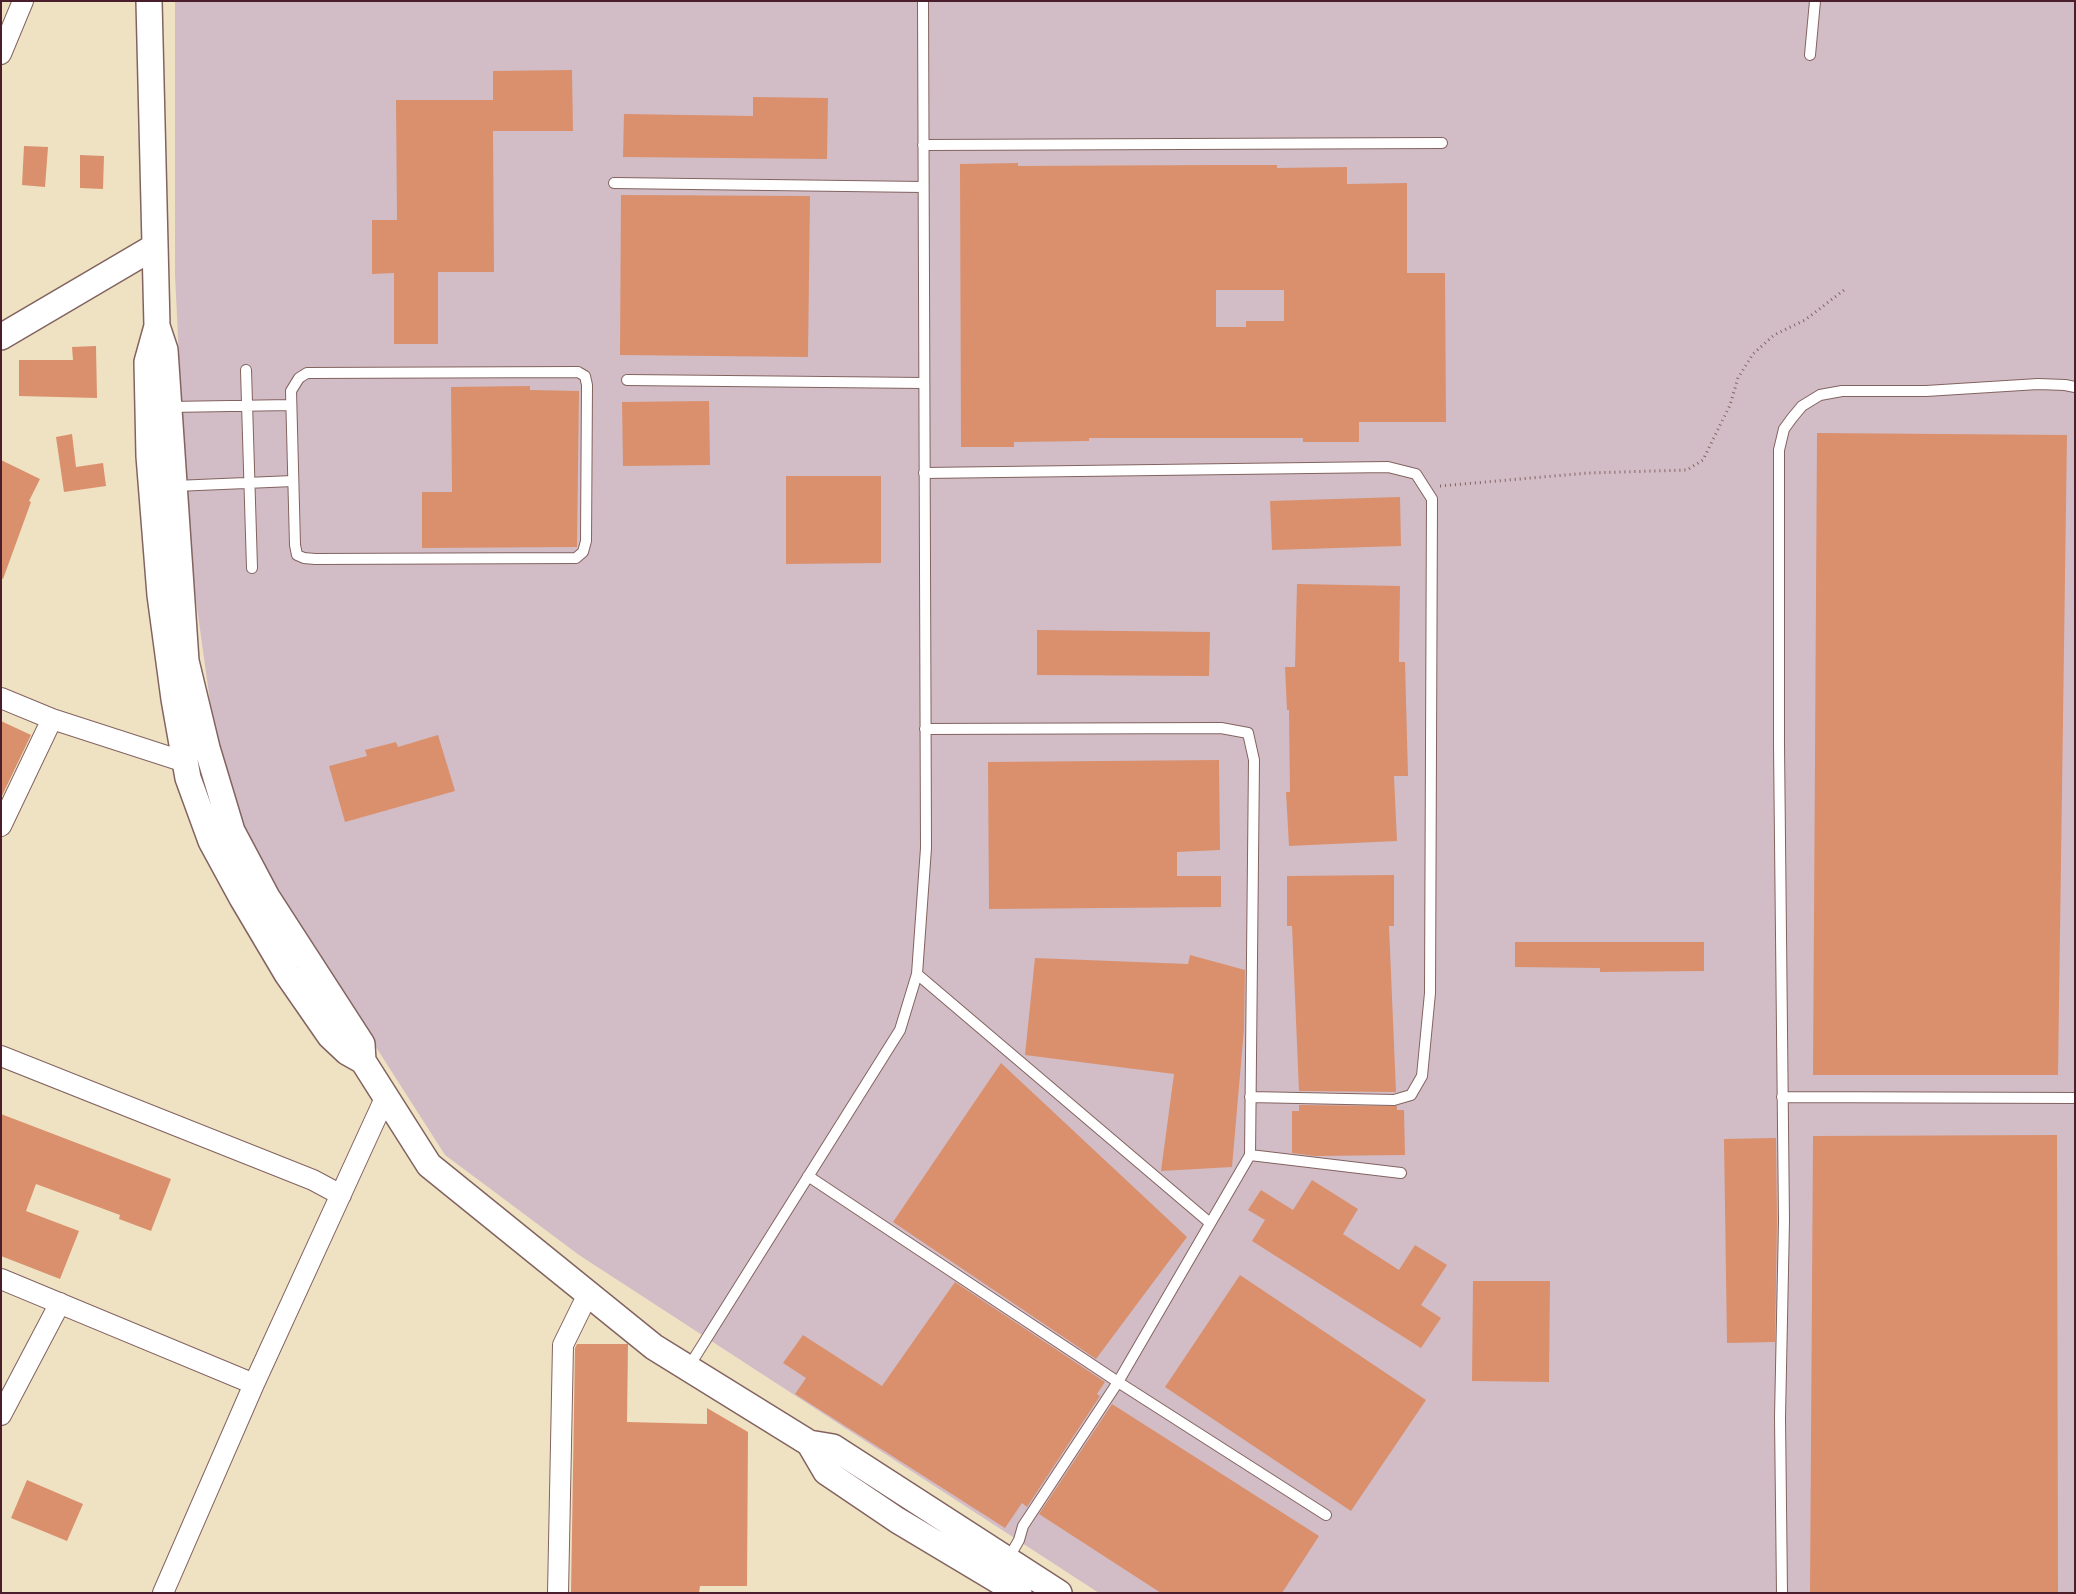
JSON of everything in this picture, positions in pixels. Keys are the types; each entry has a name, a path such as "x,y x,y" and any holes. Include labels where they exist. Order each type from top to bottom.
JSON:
{"street":[{"path":"1,54 23,1"},
{"path":"149,1 157,326 165,350 186,661 207,748 232,831 267,897 362,1044 363,1061"},
{"path":"1,337 154,247"},
{"path":"157,326 147,362 149,456 160,595 174,699 188,778 211,841 287,974 330,1036 347,1052 363,1061 429,1165 654,1347 809,1443 833,1447 1007,1559 1030,1586"},
{"path":"1,698 52,718 185,762"},
{"path":"1,826 52,718"},
{"path":"1,1056 313,1180 341,1195"},
{"path":"163,1593 254,1384 386,1096"},
{"path":"1,1279 254,1384"},
{"path":"558,1593 563,1345 588,1294"},
{"path":"1,1415 60,1303"},
{"path":"809,1443 826,1472 897,1520 1030,1586 1059,1593"}],"lane":[{"path":"688,1368 900,1030 917,974 926,848 923,1"},
{"path":"1810,55 1815,1"},
{"path":"923,145 1442,143"},
{"path":"614,184 923,187"},
{"path":"246,370 252,568"},
{"path":"578,372 585,376 587,385 586,542 583,552 576,558 304,558 297,554 294,545 293,481 291,391 298,378 307,373 578,372"},
{"path":"627,380 924,384"},
{"path":"1782,1593 1780,1417 1784,1221 1779,745 1779,450 1784,429 1802,406 1820,395 1842,391 1926,392 2038,384 2075,387"},
{"path":"169,407 291,406"},
{"path":"924,473 1388,467 1416,474 1432,499 1430,975 1422,1076 1411,1095 1394,1100 1250,1097"},
{"path":"175,486 293,481"},
{"path":"925,729 1221,728 1248,734 1254,760 1250,1156 1118,1382 1023,1526 1018,1540 1007,1559"},
{"path":"917,974 1210,1223"},
{"path":"1782,1097 2075,1098"},
{"path":"1250,1156 1402,1173"},
{"path":"808,1176 1118,1382 1326,1515"}],"path":[{"path":"1424,487 1588,473 1687,470 1703,460 1730,405 1738,378 1754,354 1774,335 1805,320 1844,290"}],"shaded area":[{"path":"175,1 2075,1 2075,1593 1099,1593 579,1255 445,1155 312,947 223,795 188,543 175,275"}],"building":[{"path":"572,70 573,131 493,131 494,272 438,272 438,344 394,344 394,273 372,274 372,220 397,220 396,100 493,100 493,71"},
{"path":"753,97 828,98 827,159 623,157 624,114 753,116"},
{"path":"24,146 48,147 45,187 22,185"},
{"path":"80,155 104,156 103,189 80,188"},
{"path":"1018,163 1018,166 1277,165 1277,168 1347,167 1347,184 1407,183 1407,273 1445,273 1446,422 1359,422 1359,442 1303,442 1303,438 1089,438 1089,441 1014,442 1014,447 961,447 960,164","holes":["1216,290 1284,290 1284,321 1246,321 1246,327 1216,327"]},
{"path":"621,195 810,196 808,357 620,355"},
{"path":"96,346 97,398 19,396 19,360 73,360 72,347"},
{"path":"530,386 530,390 579,391 577,547 422,548 422,492 452,492 451,387"},
{"path":"709,401 710,465 623,466 622,402"},
{"path":"1817,433 2067,435 2058,1075 1813,1075"},
{"path":"72,434 76,467 103,463 106,486 64,492 56,437"},
{"path":"1,460 40,479 29,501 31,502 3,579 1,578"},
{"path":"786,476 881,476 881,563 786,564"},
{"path":"1400,497 1401,546 1272,550 1270,501"},
{"path":"1297,584 1400,586 1399,662 1405,662 1408,776 1394,776 1397,841 1289,846 1286,792 1290,792 1289,710 1287,710 1285,667 1295,667"},
{"path":"1037,630 1210,632 1209,676 1037,675"},
{"path":"1,721 31,735 1,798"},
{"path":"438,735 455,791 345,822 329,766 367,756 365,750 396,742 398,747"},
{"path":"1219,760 1220,850 1177,852 1177,876 1221,876 1221,907 989,909 988,762"},
{"path":"1394,875 1394,926 1389,926 1396,1092 1299,1091 1292,926 1287,926 1287,876"},
{"path":"1515,942 1704,942 1704,971 1600,972 1600,968 1515,967"},
{"path":"1190,955 1245,970 1244,1029 1232,1167 1161,1171 1174,1074 1025,1055 1035,958 1188,964"},
{"path":"1001,1063 1187,1237 1096,1359 893,1222"},
{"path":"1299,1105 1397,1106 1397,1110 1404,1110 1405,1155 1315,1156 1292,1153 1292,1111 1299,1111"},
{"path":"1,1114 171,1179 151,1231 119,1219 120,1215 36,1184 26,1211 79,1231 60,1279 1,1256"},
{"path":"2057,1135 2058,1593 1810,1593 1813,1136"},
{"path":"1776,1138 1775,1342 1727,1343 1724,1139"},
{"path":"1312,1180 1358,1209 1343,1234 1399,1270 1415,1245 1447,1265 1421,1305 1441,1318 1421,1348 1252,1241 1265,1220 1248,1210 1261,1190 1293,1210"},
{"path":"1240,1275 1426,1400 1351,1511 1165,1387"},
{"path":"1473,1281 1550,1281 1549,1382 1472,1381"},
{"path":"955,1282 1105,1382 1097,1394 1100,1396 1027,1507 1022,1503 1005,1528 795,1394 806,1378 783,1363 803,1335 882,1386"},
{"path":"577,1344 628,1344 627,1422 707,1424 707,1408 748,1432 747,1586 700,1586 699,1593 571,1593 575,1348"},
{"path":"1112,1404 1319,1536 1282,1593 1161,1593 1039,1514"},
{"path":"27,1480 83,1504 67,1541 11,1518"}]}
